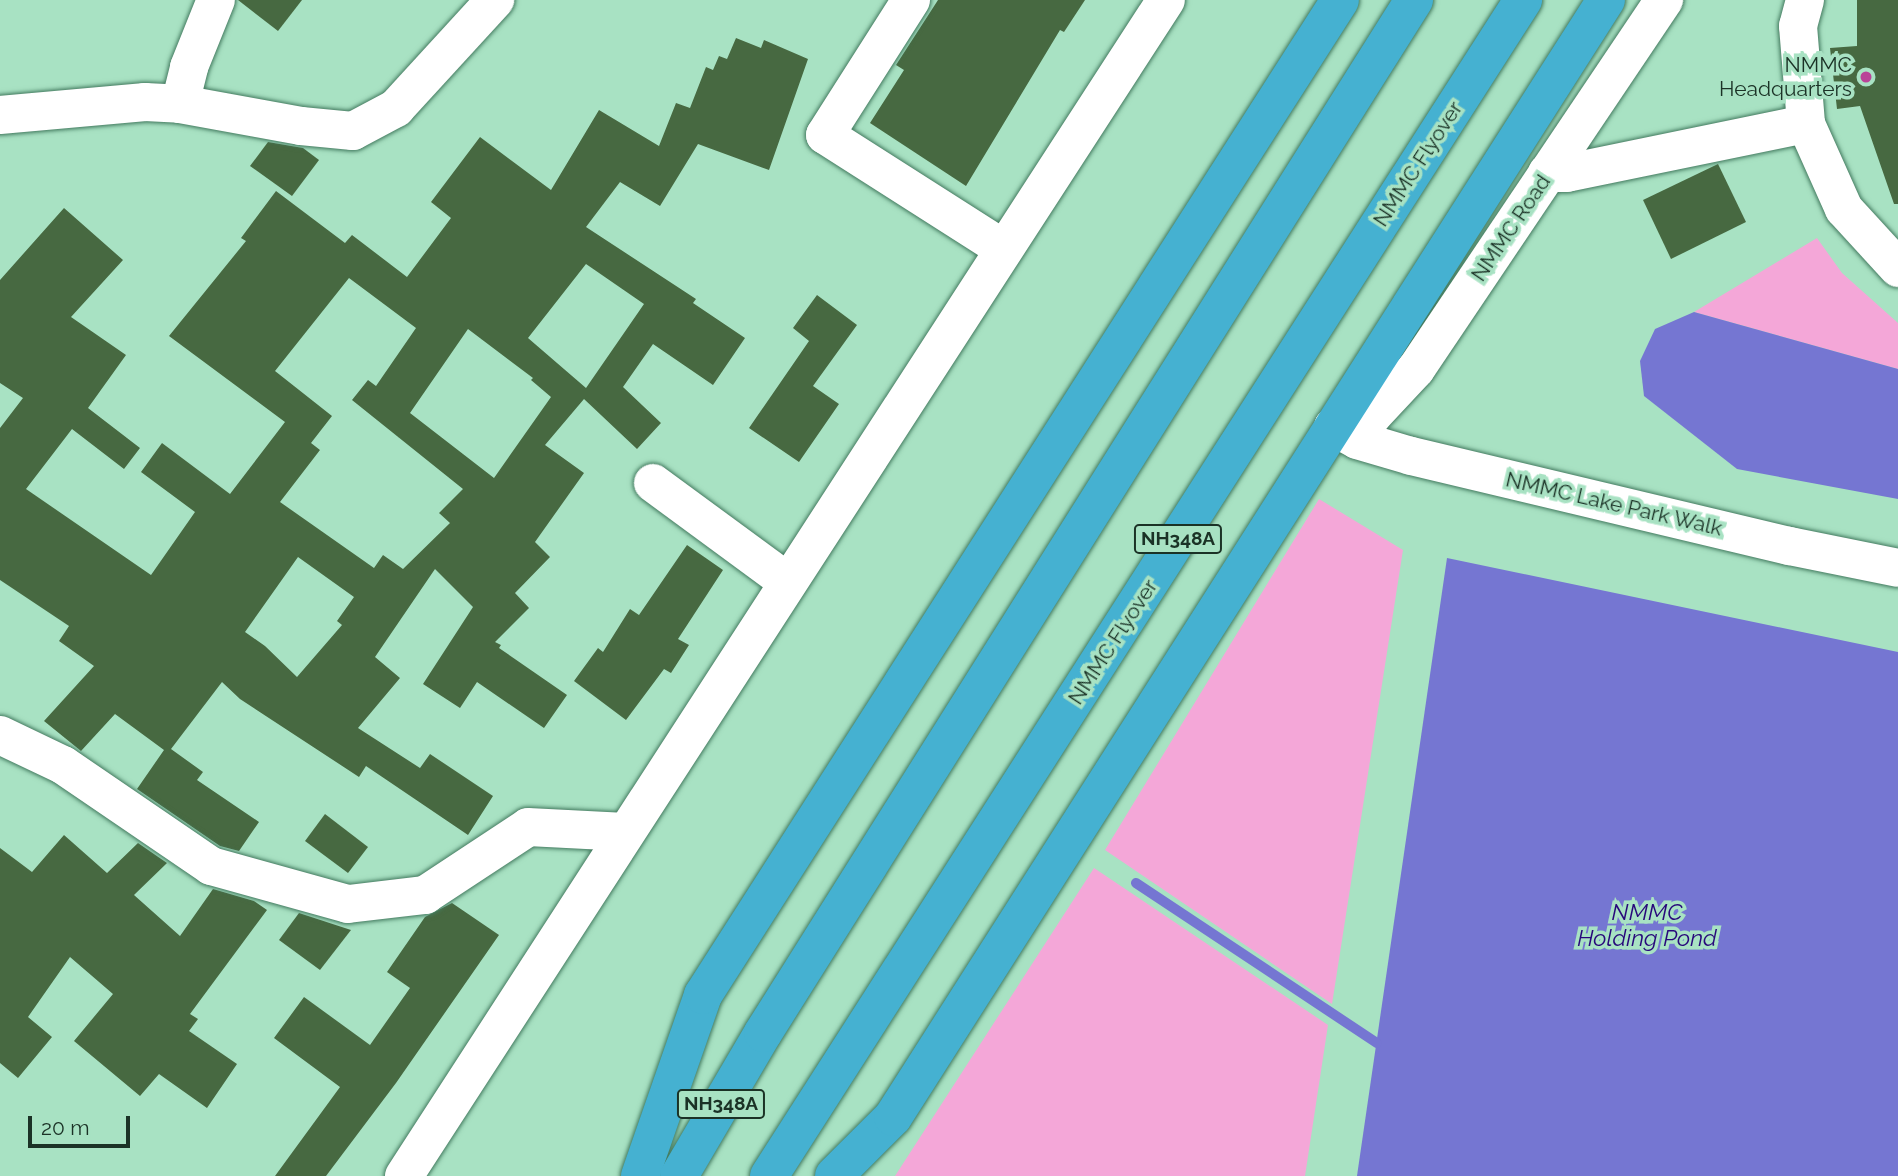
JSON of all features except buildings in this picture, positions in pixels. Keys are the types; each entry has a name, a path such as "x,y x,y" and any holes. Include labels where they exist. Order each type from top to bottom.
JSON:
{"highway":[{"path":"640,1176 703,995 1340,0"},
{"name":"NH348A","path":"679,1176 763,1033 1414,0"},
{"name":"NMMC Flyover","path":"769,1176 1523,0"},
{"path":"834,1176 893,1117 1606,0"}],"street":[{"path":"180,104 189,68 216,0"},
{"path":"0,115 145,102 180,104 302,126 353,131 396,108 495,0"},
{"path":"911,0 825,135 1004,249"},
{"path":"404,1176 1166,0"},
{"name":"NMMC Road","path":"1333,428 1372,416 1397,392 1664,0"},
{"path":"1805,0 1798,26 1806,124 1844,209 1898,268"},
{"path":"1548,173 1578,171 1806,124"},
{"name":"NMMC Lake Park Walk","path":"1333,428 1357,440 1410,456 1788,546 1898,568"},
{"path":"653,483 788,582"},
{"path":"0,734 63,765 211,866 348,904 425,895 528,827 626,832"}],"shaded area":[{"path":"1817,238 1842,273 1898,323 1898,369 1694,312"},
{"path":"1319,499 1403,550 1332,1004 1105,850"},
{"path":"1094,868 1328,1025 1305,1176 895,1176"}],"water":[{"path":"1694,312 1898,369 1898,499 1737,469 1644,396 1640,361 1655,329"},
{"name":"NMMC Holding Pond","path":"1447,558 1898,652 1898,1176 1357,1176"}],"waterway":[{"path":"1136,883 1377,1043"}],"place":[{"name":"NMMC Headquarters","path":"1866,77"}]}
